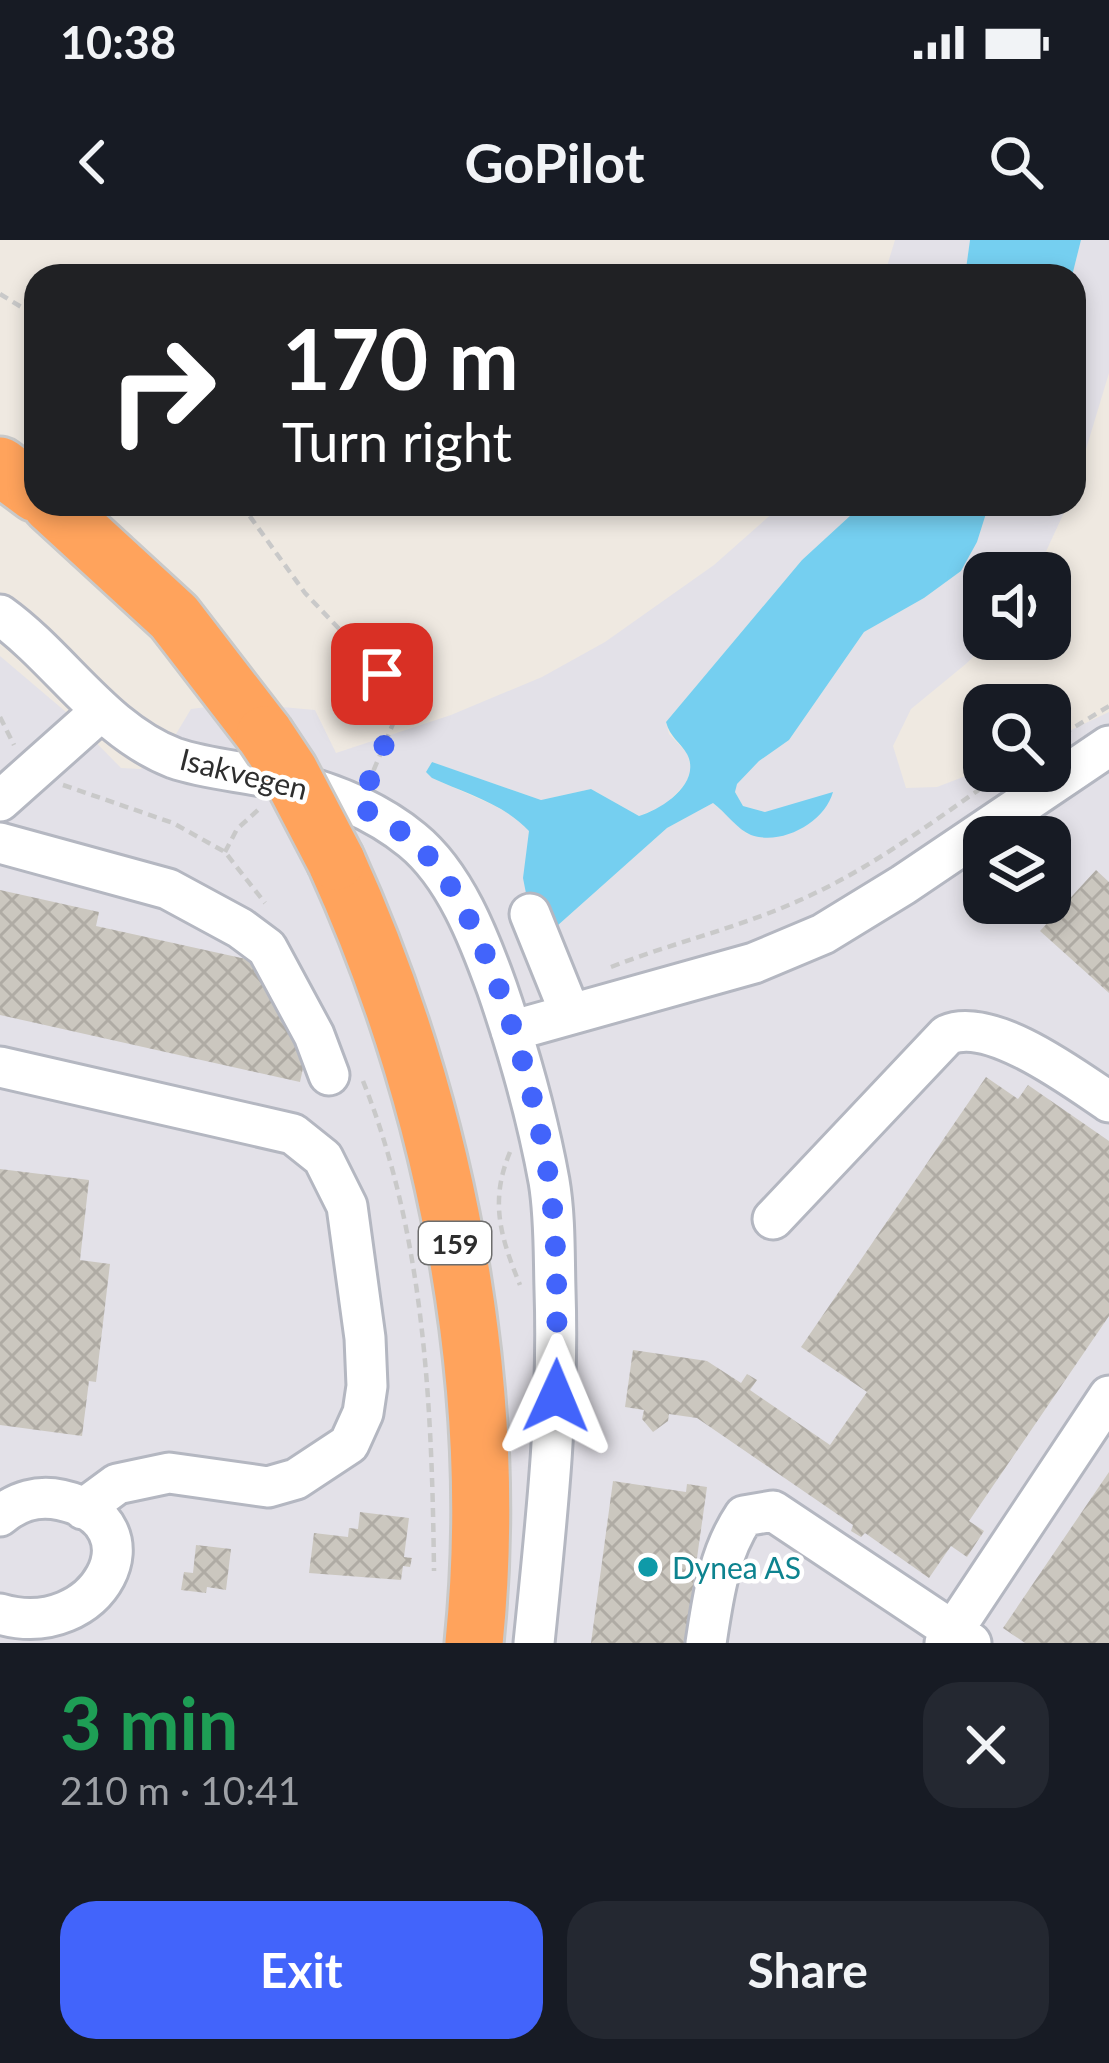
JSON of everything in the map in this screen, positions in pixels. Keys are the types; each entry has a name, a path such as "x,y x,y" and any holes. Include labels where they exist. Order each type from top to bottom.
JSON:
{"highway":[{"name":"159","path":"65,516 174,617 265,735 337,861 385,978 414,1066 448,1203 466,1316 475,1404 481,1580 474,1643"}],"street":[{"name":"Isakvegen","path":"0,615 136,740 175,758 271,778 359,806 415,842 442,873 484,951 532,1097 550,1186 557,1352 554,1442 534,1643"},
{"path":"0,801 101,711"},
{"path":"512,1030 754,963 824,934 1109,746"},
{"path":"0,843 168,889 240,928 267,948 314,1035 329,1075"},
{"path":"530,914 570,1013"},
{"path":"772,1219 947,1035 961,1029 997,1034 1109,1102"},
{"path":"0,1067 293,1134 323,1158 347,1206 367,1386 363,1413 349,1444 296,1479 268,1486 169,1473 117,1484 83,1509"},
{"path":"706,1643 713,1592 728,1541 744,1516 773,1511 956,1639 1109,1396"},
{"path":"0,1516 21,1502 54,1498 83,1509 103,1530 112,1557 110,1586 92,1614 63,1630 19,1629"}],"path":[{"path":"250,516 305,593 382,674 395,719 359,806"},
{"path":"1071,729 1109,706"},
{"path":"0,717 18,752"},
{"path":"570,1013 580,990 604,969 732,928 813,895 975,792"},
{"path":"532,1097 502,1171 497,1223 519,1284 557,1352"}],"shaded area":[{"path":"895,240 970,240 967,264 888,264"},
{"path":"1081,240 1109,240 1109,373 1086,449 1086,264 1075,264"},
{"path":"769,516 850,516 802,560 666,722 669,734 687,753 691,768 687,782 665,805 639,816 591,789 541,800 431,762 432,778 493,805 530,831 529,844 557,926 667,828 713,803 747,834 765,812 743,806 736,784 789,740 864,632 924,598 963,567 963,660 970,660 911,709 893,746 906,788 937,787 963,777 963,792 1071,792 1071,730 1109,712 1109,1643 0,1643 0,656 66,712 121,768 140,769 161,759 191,709 239,703 315,710 336,753 451,715 542,677 605,642 714,565"},
{"path":"985,516 1062,516 1046,552 971,552"}],"water":[{"path":"970,240 1081,240 1075,264 967,264"},
{"path":"850,516 985,516 971,552 963,552 961,571 864,632 789,740 737,784 735,792 743,806 765,812 833,792 812,822 788,834 763,838 746,833 713,803 667,828 557,926 543,934 533,929 523,878 529,831 496,806 432,778 426,772 432,762 541,800 591,789 639,816 677,793 689,775 687,754 666,722 802,560"}],"building":[{"path":"1096,870 1109,882 1109,993 1040,931 1046,924 1071,924 1071,897"},
{"path":"0,890 99,912 96,926 255,961 305,1059 300,1082 0,1015"},
{"path":"986,1077 1018,1099 1028,1085 1109,1141 1109,1316 969,1521 984,1531 967,1557 951,1546 929,1578 865,1533 861,1537 851,1531 853,1525 697,1418 669,1414 668,1421 653,1432 642,1419 644,1410 625,1407 633,1350 707,1361 741,1383 747,1374 757,1380 750,1390 830,1445 867,1392 801,1347"},
{"path":"0,1169 89,1180 80,1260 110,1264 96,1382 89,1381 82,1436 0,1425"},
{"path":"1109,1472 1109,1643 1025,1643 1003,1628"},
{"name":"Dynea AS","path":"613,1481 686,1492 687,1484 707,1487 685,1643 591,1643"},
{"path":"360,1512 409,1518 404,1557 412,1558 410,1567 403,1566 401,1580 309,1573 314,1533 348,1537 349,1528 358,1529"},
{"path":"196,1545 231,1549 226,1590 181,1590 184,1572 193,1573"}],"place":[{"name":"Dynea AS","path":"648,1567"}],"route":[{"path":"382,674 395,719 359,806 415,842 442,873 484,951 512,1030 550,1186 556,1396"}]}
